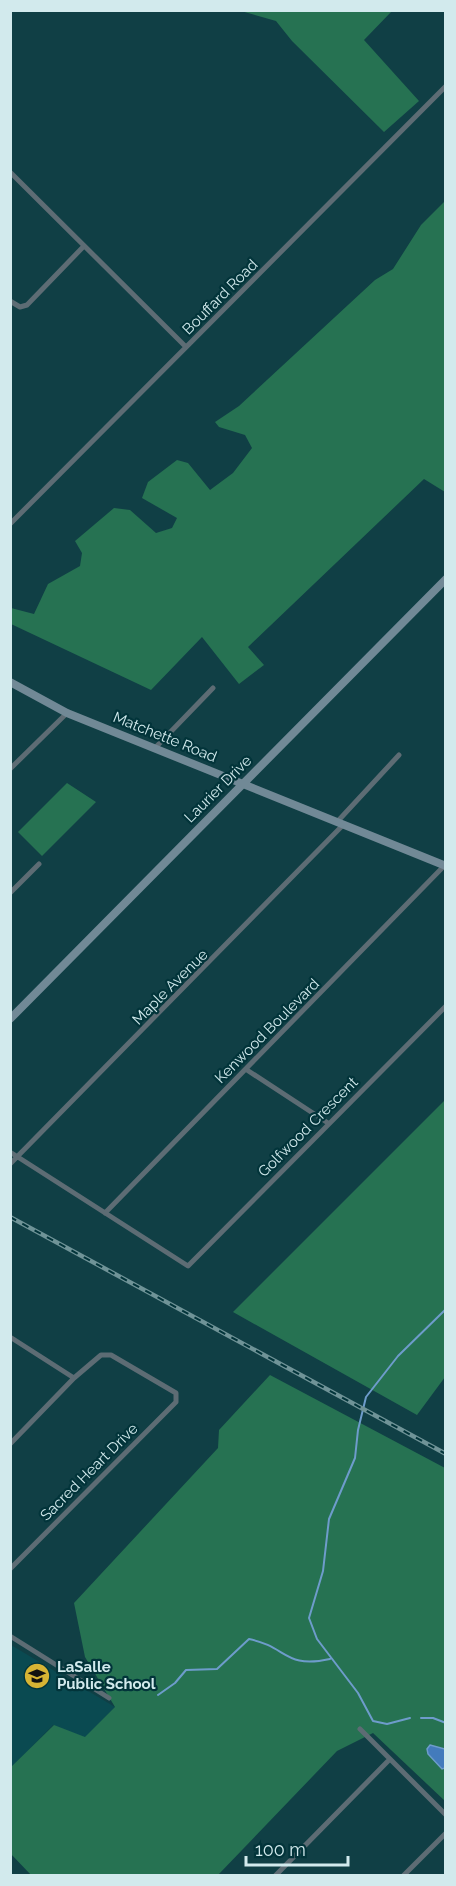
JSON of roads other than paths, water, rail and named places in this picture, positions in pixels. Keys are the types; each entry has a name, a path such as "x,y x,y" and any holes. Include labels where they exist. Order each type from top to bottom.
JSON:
{"street":[{"name":"Bouffard Road","path":"10,524 446,86"},
{"path":"10,172 186,347"},
{"path":"10,301 20,307 27,305 84,246"},
{"name":"Laurier Drive","path":"10,1019 446,579"},
{"name":"Matchette Road","path":"10,682 67,712 445,865"},
{"path":"155,748 213,688"},
{"path":"10,769 67,712"},
{"name":"Maple Avenue","path":"10,1164 341,823 399,755"},
{"path":"10,893 39,864"},
{"name":"Kenwood Boulevard","path":"105,1213 445,865"},
{"name":"Golfwood Crescent","path":"105,1213 188,1266 446,1006"},
{"path":"247,1070 328,1123"},
{"path":"10,1152 105,1213"},
{"path":"10,1337 74,1378 10,1444"},
{"name":"Sacred Heart Drive","path":"10,1569 176,1402 177,1397 173,1390 111,1355 97,1357 74,1378"},
{"path":"10,1636 109,1698"},
{"path":"360,1729 446,1815"},
{"path":"275,1875 390,1759"},
{"path":"404,1875 446,1833"}],"water":[{"path":"430,1745 445,1749 445,1768 442,1769 428,1754 427,1749"}],"waterway":[{"path":"410,1718 387,1724 373,1721 358,1693 317,1639 309,1618 323,1571 329,1519 355,1458 358,1430 366,1397 398,1356 446,1309"},
{"path":"158,1695 175,1683 186,1670 217,1669 249,1639 272,1647 294,1659 303,1661 330,1659"},
{"path":"421,1718 433,1718 446,1723"}],"railway":[{"path":"10,1217 446,1454"}],"place":[{"name":"LaSalle Public School","path":"37,1676"}]}
